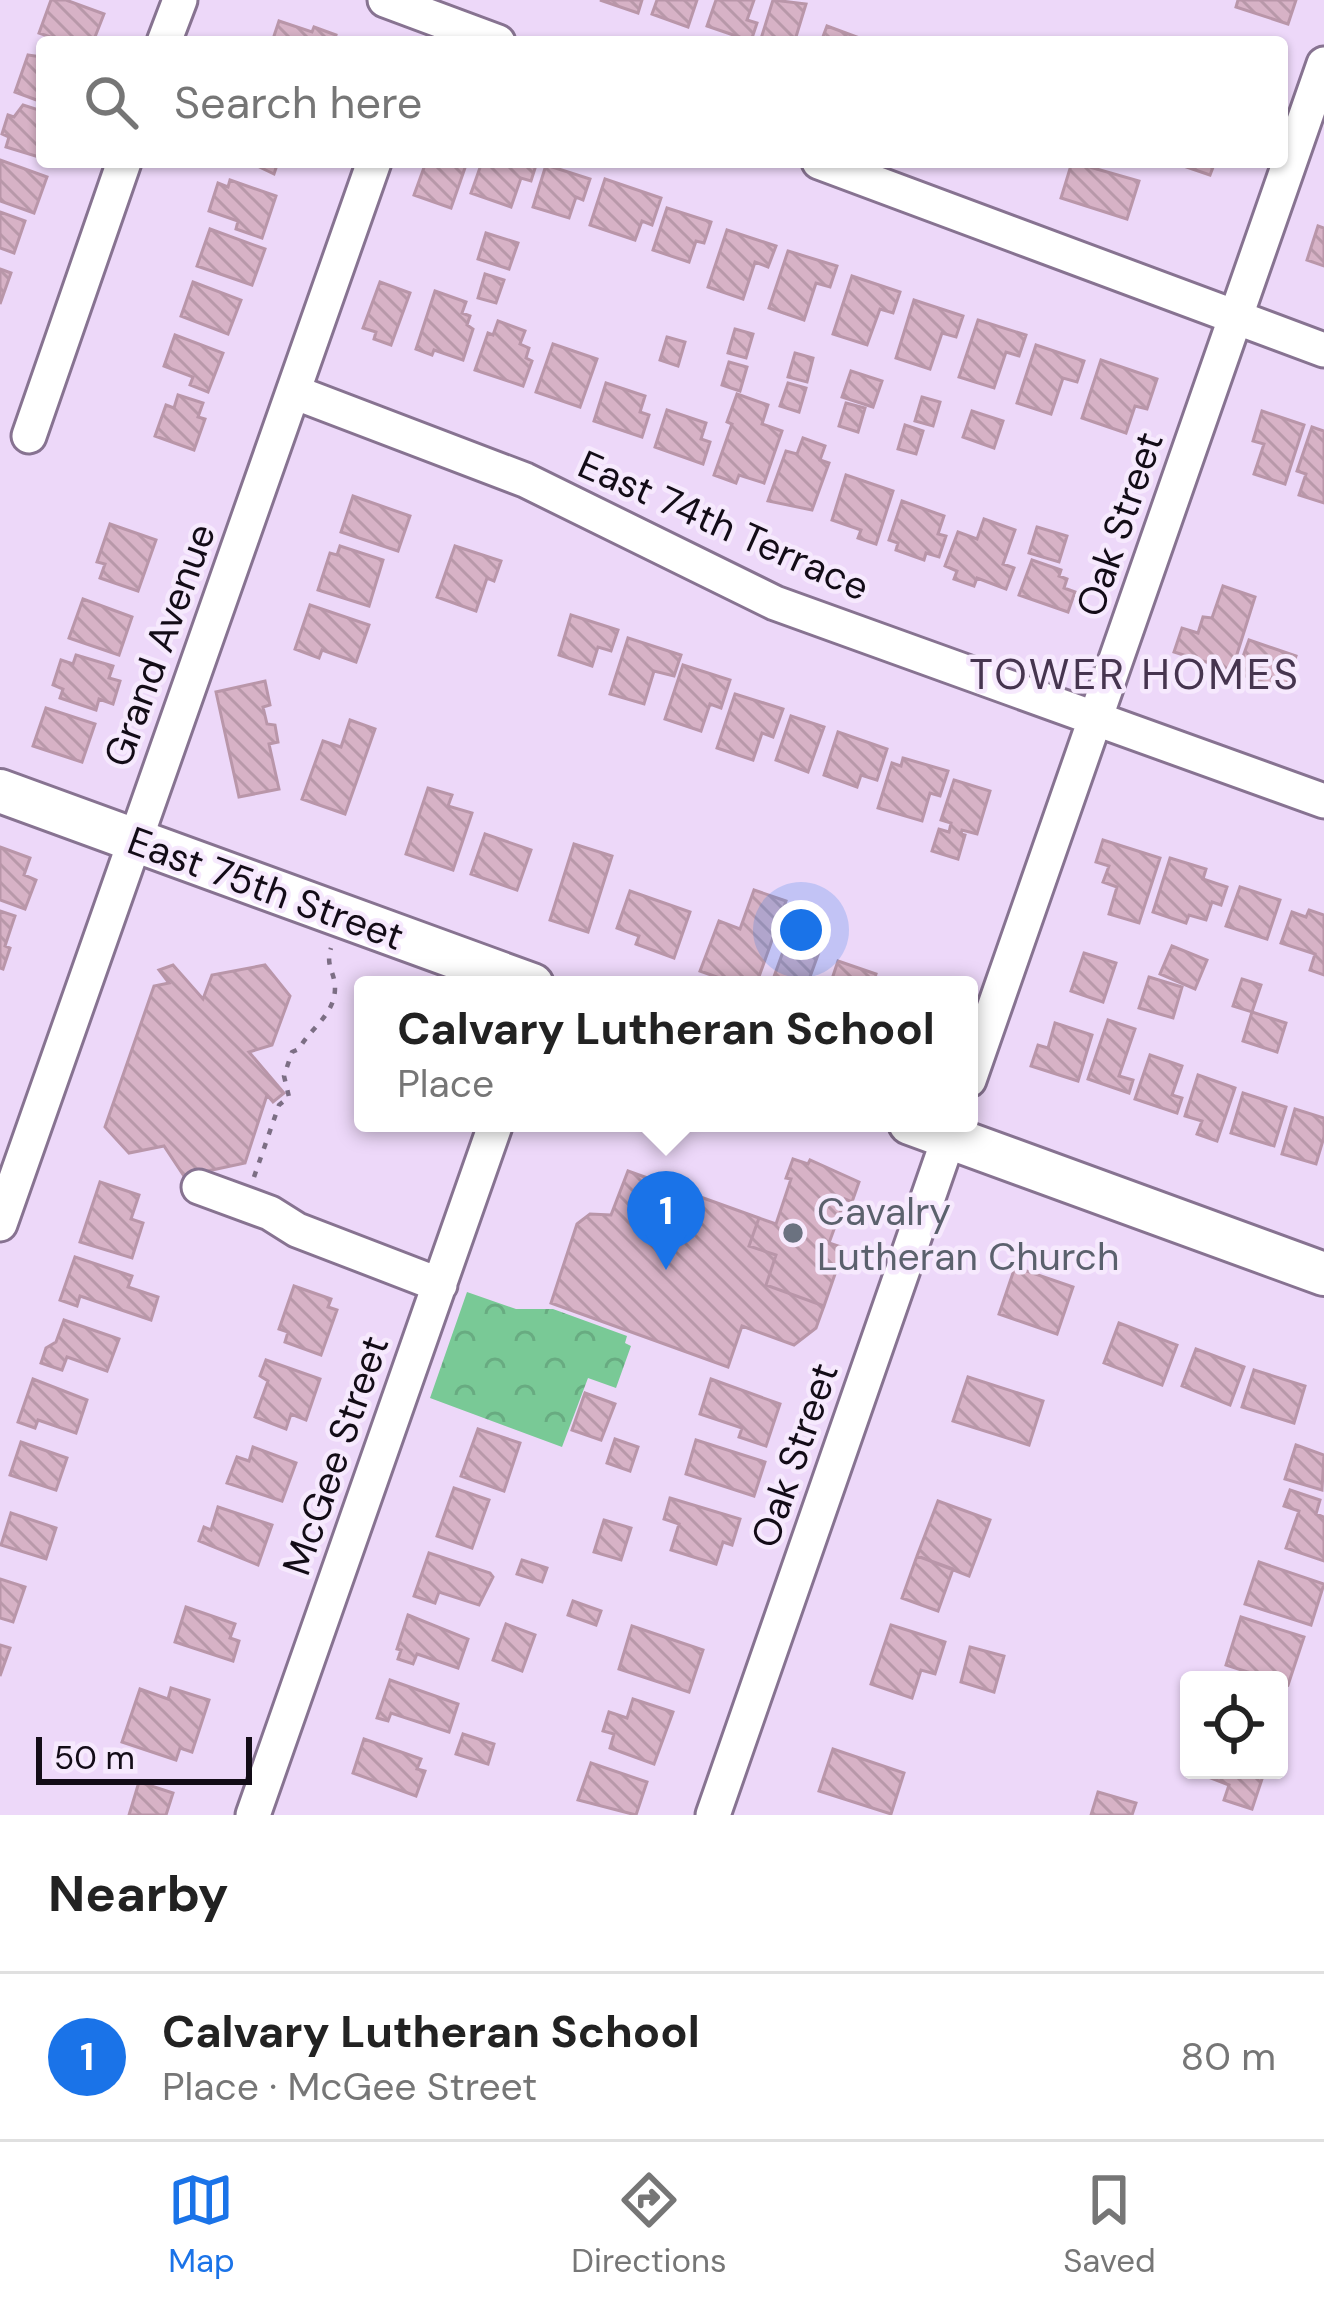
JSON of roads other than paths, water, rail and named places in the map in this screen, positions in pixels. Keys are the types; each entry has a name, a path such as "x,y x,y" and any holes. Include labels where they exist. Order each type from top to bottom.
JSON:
{"main road":[{"name":"East 75th Street","path":"0,791 507,976"},
{"path":"949,1132 1324,1274"}],"street":[{"path":"166,36 180,0"},
{"path":"386,0 424,19 478,36"},
{"name":"Oak Street","path":"1288,168 1324,64"},
{"path":"28,436 122,168"},
{"name":"Grand Avenue","path":"0,1224 372,168"},
{"path":"835,168 1324,350"},
{"name":"Oak Street","path":"978,1054 1288,168"},
{"name":"East 74th Terrace","path":"294,392 526,480 775,603 1324,801"},
{"name":"McGee Street","path":"254,1815 493,1132"},
{"name":"Oak Street","path":"713,1815 937,1132"},
{"path":"199,1187 270,1213 297,1231 440,1285"}],"place":[{"name":"Cavalry Lutheran Church","path":"793,1233"},
{"name":"Calvary Lutheran School","path":"666,1270"}],"district":[{"name":"TOWER HOMES","path":"1135,674"}]}
